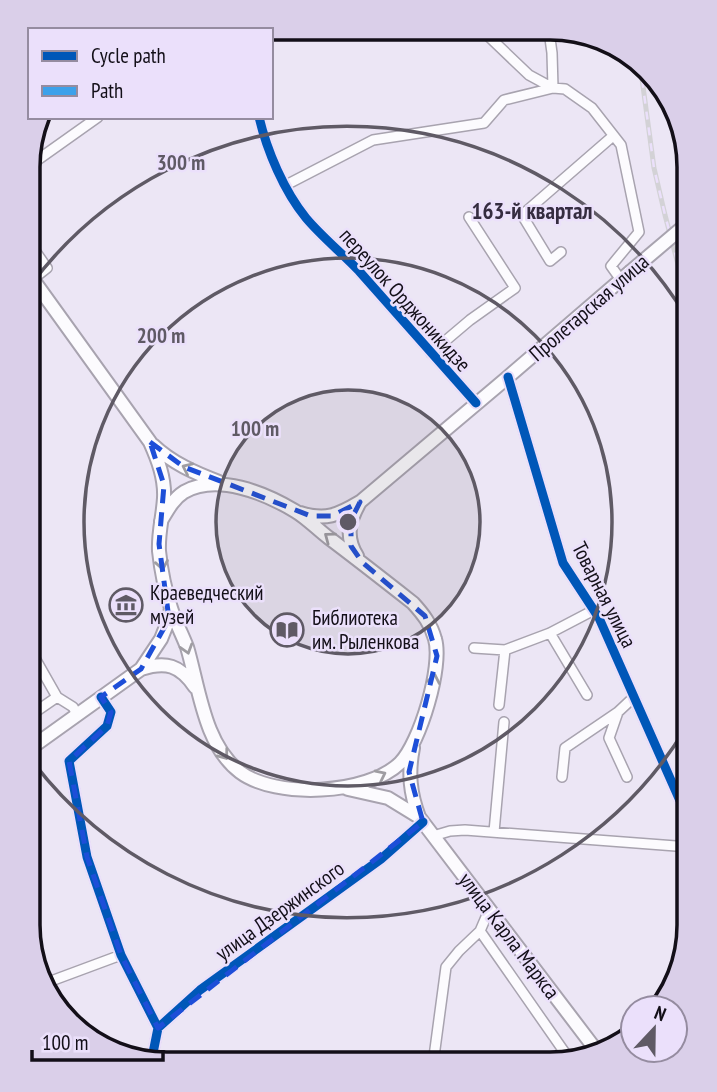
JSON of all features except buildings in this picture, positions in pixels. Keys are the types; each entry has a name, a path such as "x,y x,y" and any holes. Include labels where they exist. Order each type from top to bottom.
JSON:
{"main road":[{"name":"Пролетарская улица","path":"296,512 311,516 332,516 360,502 677,232"},
{"path":"40,289 150,442 162,454 184,467 271,499 296,512 413,603 425,616 436,641 436,674 414,744 400,763 383,775 337,789 294,789 257,781 241,773 228,761 217,745 184,639 171,608 160,553 164,485 150,442"},
{"path":"161,521 182,493 195,487 230,485"},
{"path":"360,502 349,530 351,546 362,562"},
{"path":"141,669 161,639 171,608"},
{"path":"40,741 141,669 161,664 172,666 182,672 199,692"},
{"name":"улица Карла Маркса","path":"414,744 409,772 410,784 421,820 592,1044"},
{"name":"улица Карла Маркса","path":"337,789 355,790 388,799 421,820"}],"street":[{"path":"493,40 529,75 553,88"},
{"path":"550,40 553,88"},
{"path":"286,185 373,140 484,123 504,100 553,88 565,89 592,108 621,145 639,232 611,266 625,276"},
{"path":"41,158 94,119"},
{"name":"переулок Орджоникидзе","path":"260,119 276,166 292,200 476,403"},
{"path":"561,252 550,261 522,215 613,136"},
{"path":"431,353 514,288 469,217"},
{"path":"40,258 47,268 40,272"},
{"name":"Товарная улица","path":"508,377 563,563 599,618 676,792"},
{"name":"Товарная улица","path":"505,650 550,633 594,610"},
{"path":"550,633 587,695"},
{"path":"474,648 505,650 499,705"},
{"path":"40,666 57,696 74,707 77,714"},
{"path":"40,708 57,696"},
{"path":"101,697 111,712 107,726 69,761 87,857 121,955 158,1028 153,1051"},
{"path":"562,777 565,748 618,712 634,697"},
{"path":"618,712 609,738 627,777"},
{"path":"494,832 504,722"},
{"name":"улица Дзержинского","path":"158,1028 200,990 381,859 421,820"},
{"path":"433,836 466,830 676,846"},
{"path":"435,1052 446,967 480,931 489,910"},
{"name":"улица Карла Маркса","path":"480,931 563,1050"},
{"path":"53,980 121,955"}],"highlighted area":[{"path":"150,442 184,467 311,516 332,516 360,502 351,520 351,546 362,562 425,616 437,656 409,772 423,822 158,1028 121,955 87,857 69,761 107,726 111,712 101,697 141,669 169,619 159,544 164,485"}],"railway":[{"path":"642,82 654,168 677,260"}],"cycle path":[{"path":"260,119 277,170 290,196 306,218 359,271 476,403"},
{"path":"508,377 563,563 599,618 676,792"},
{"path":"101,697 111,712 107,726 69,761 87,857 121,955 158,1028 153,1051"},
{"path":"158,1028 200,990 381,859 423,822"}],"place":[{"name":"Краеведческий музей","path":"126,605"},
{"name":"Библиотека им. Рыленкова","path":"287,630"}],"district":[{"name":"163-й квартал","path":"532,211"}]}
